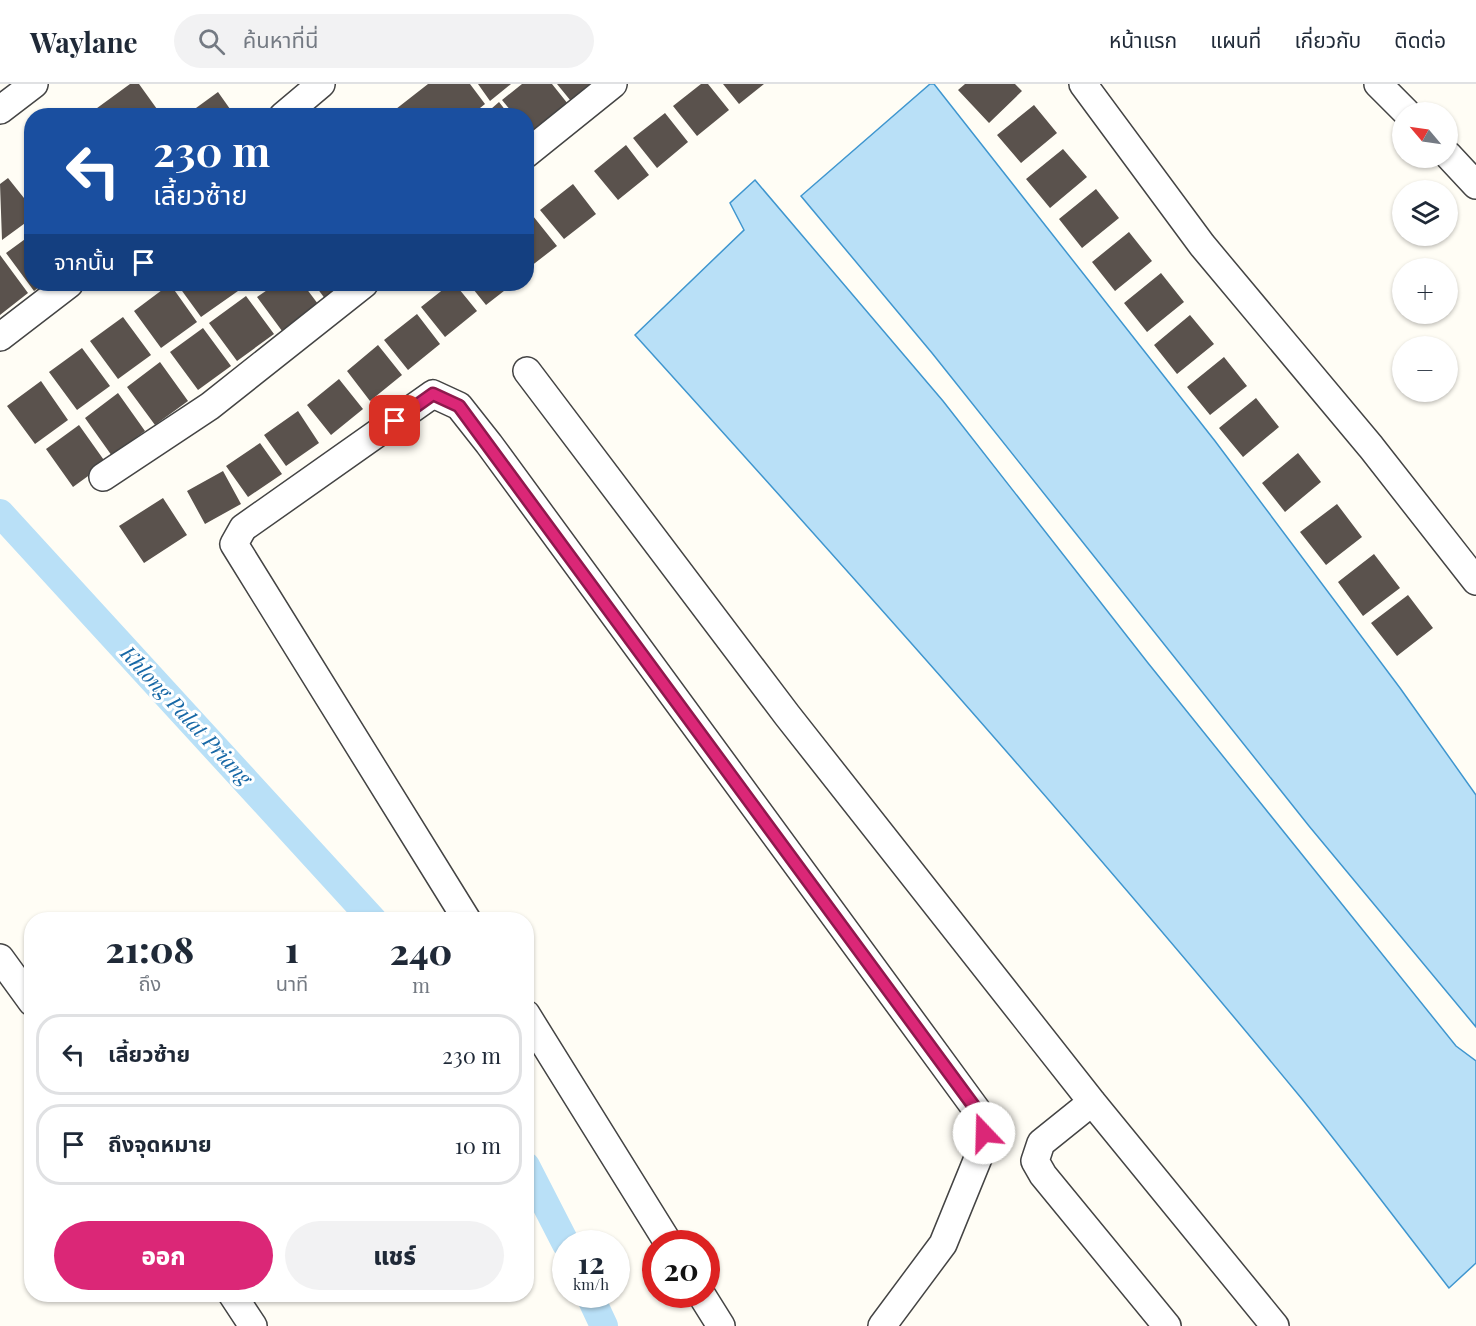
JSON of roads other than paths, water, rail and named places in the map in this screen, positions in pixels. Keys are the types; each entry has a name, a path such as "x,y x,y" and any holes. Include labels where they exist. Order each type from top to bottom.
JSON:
{"street":[{"path":"0,110 34,84"},
{"path":"292,108 321,84"},
{"path":"534,148 613,84"},
{"path":"1083,84 1202,245 1371,447 1476,581"},
{"path":"1378,84 1396,102"},
{"path":"1458,166 1476,185"},
{"path":"0,337 60,291"},
{"path":"103,477 210,406 355,291"},
{"path":"527,371 787,715 1092,1102 1275,1326"},
{"path":"463,912 234,544 243,528 433,394 459,406 489,444 984,1120 983,1146 943,1244 882,1326"},
{"path":"0,958 24,991"},
{"path":"534,1027 660,1230"},
{"path":"1092,1102 1041,1143 1035,1161 1043,1175 1167,1326"},
{"path":"237,1302 252,1326"},
{"path":"710,1308 721,1326"}],"water":[{"path":"930,84 934,84 1215,441 1400,688 1476,795 1476,1027 1309,826 932,353 801,196"},
{"path":"755,180 943,401 1148,663 1456,1046 1476,1061 1476,1263 1449,1288 1302,1099 1139,905 889,618 635,335 744,230 730,203"}],"waterway":[{"name":"Khlong Palat Priang","path":"0,513 366,912"},
{"name":"Khlong Palat Priang","path":"534,1182 559,1230"},
{"name":"Khlong Palat Priang","path":"596,1308 604,1326"}]}
